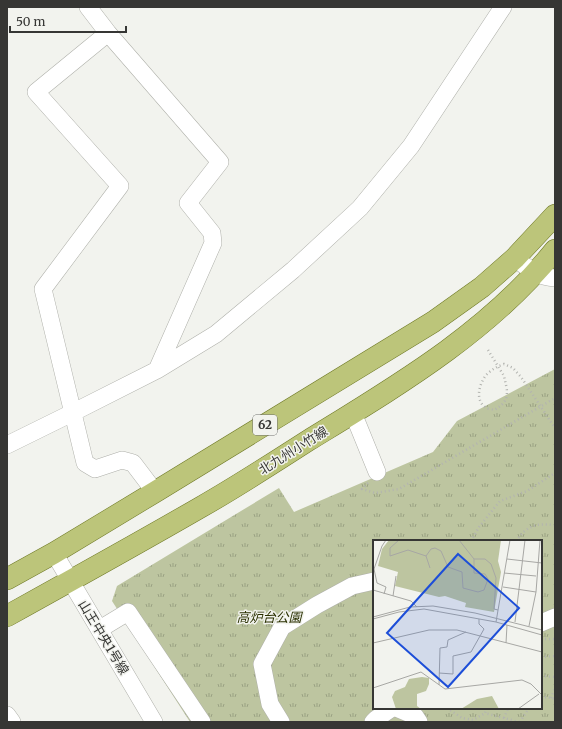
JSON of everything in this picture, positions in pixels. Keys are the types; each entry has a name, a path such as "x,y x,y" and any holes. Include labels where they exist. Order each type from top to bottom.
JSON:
{"main road":[{"name":"62","path":"7,579 54,553 156,492 433,322 482,287 515,258 555,215"},
{"name":"北九州小竹線","path":"7,616 203,506 402,382 448,350 484,321 545,276 555,250"}],"street":[{"path":"88,7 108,33 220,162 188,203 212,233 213,243 157,370"},
{"path":"7,445 157,370 216,334 294,270 360,208 411,146 503,7"},
{"path":"108,33 36,92 120,186 43,288 85,463 95,469 122,460 133,463 156,492"},
{"path":"515,258 545,276"},
{"path":"353,413 377,472"},
{"name":"山王中央1号線","path":"54,553 154,722"},
{"path":"281,722 270,704 262,664 282,627 317,605 352,586 373,581"},
{"path":"100,629 128,612 202,722"},
{"path":"542,624 555,617"},
{"path":"373,722 391,709"},
{"path":"398,709 415,716 419,722"},
{"path":"7,715 12,722"}],"path":[{"path":"488,350 504,376 508,391 507,400 503,406 494,410 486,407 480,400 479,392 482,381 487,374 495,368 504,364 513,368 521,377 555,428"},
{"path":"377,472 362,489 375,493 399,489 555,398"},
{"path":"472,540 479,527 500,501 527,491 555,473"},
{"path":"517,540 525,529 542,524 555,526"},
{"path":"542,657 555,656"},
{"path":"542,676 555,677"},
{"path":"551,698 555,688"},
{"path":"542,698 547,697 555,699"},
{"path":"448,709 462,718 473,720 485,712 486,709"},
{"path":"504,718 508,709"},
{"path":"485,712 520,722 528,709"}],"green space":[{"name":"高炉台公園","path":"555,369 555,722 190,722 112,601 117,586 279,488 294,512 433,452 457,421"}]}
